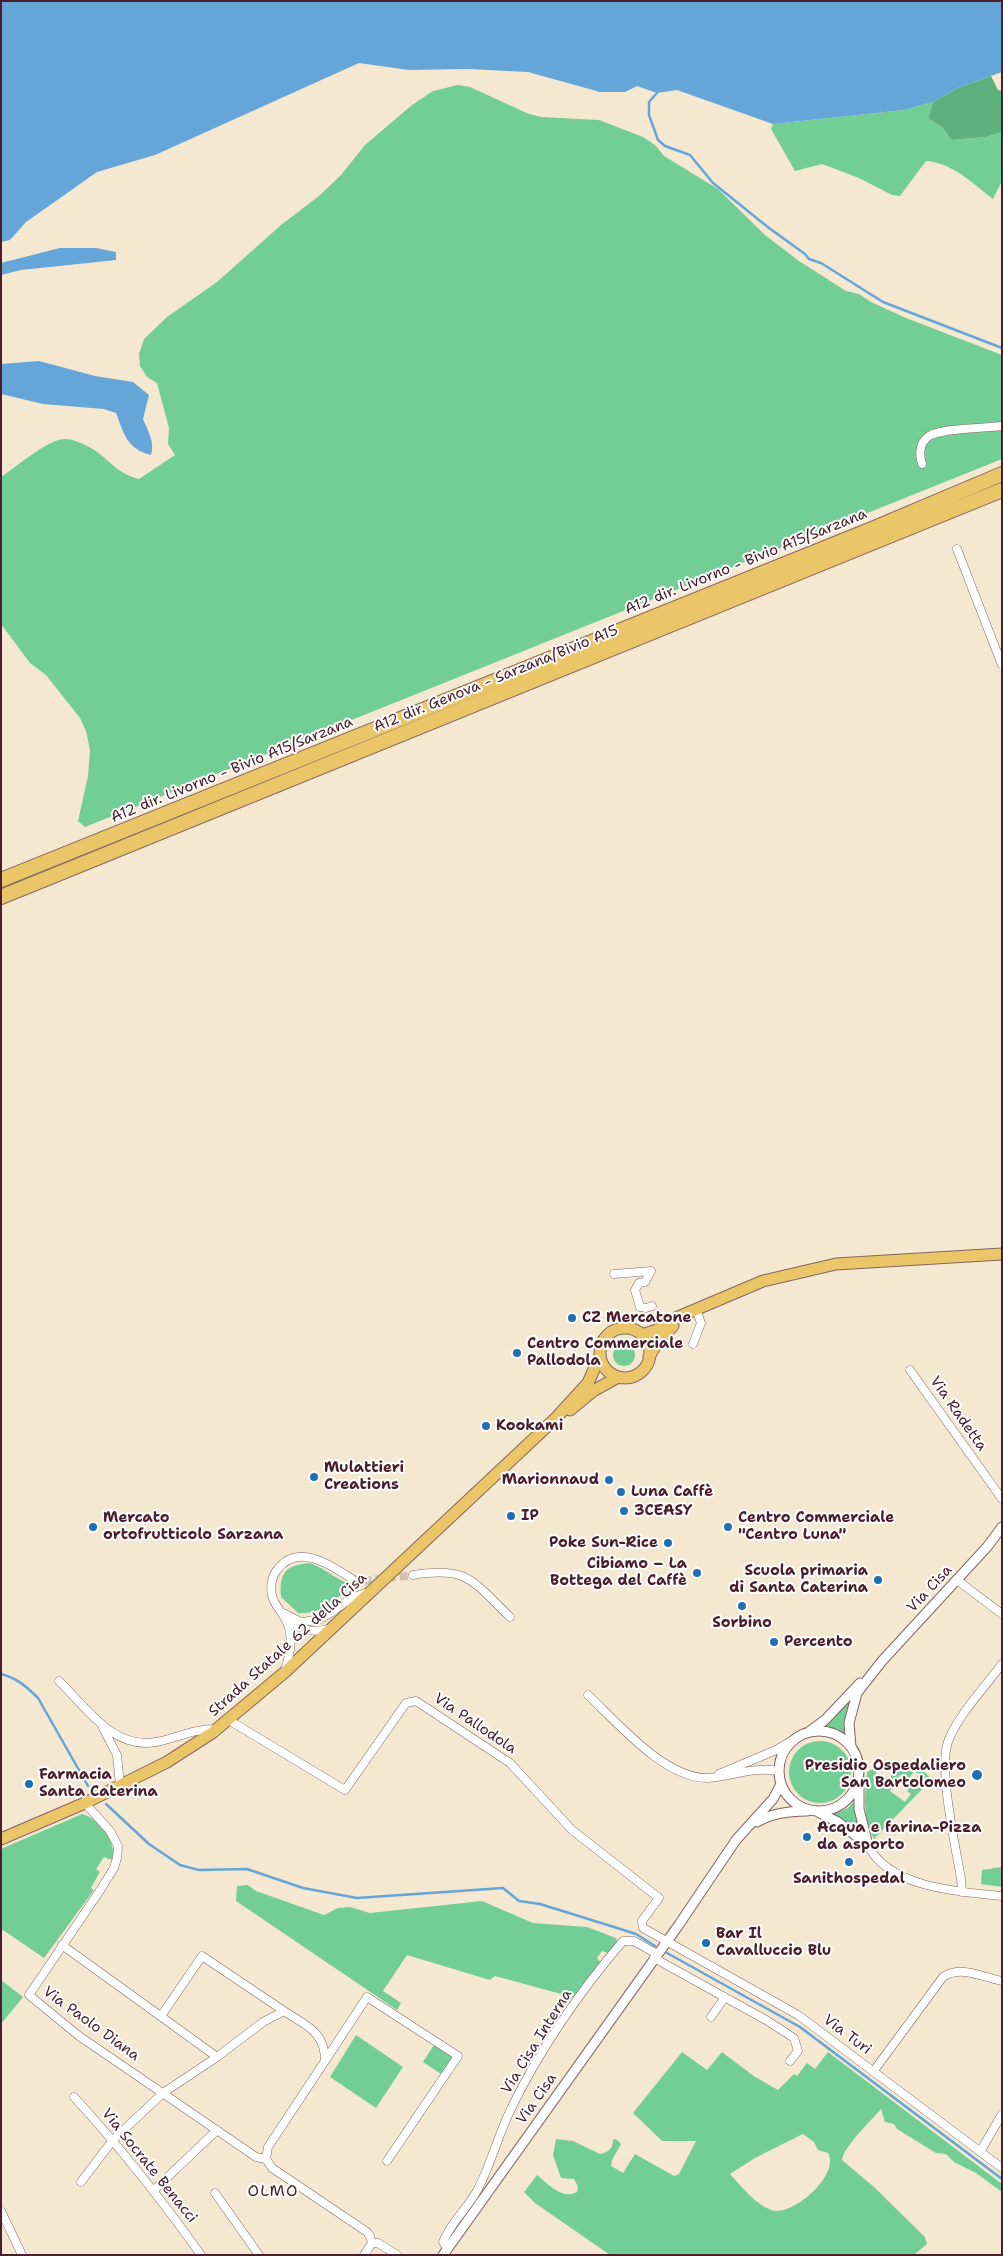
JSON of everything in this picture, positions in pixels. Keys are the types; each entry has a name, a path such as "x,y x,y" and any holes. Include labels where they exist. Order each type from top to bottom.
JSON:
{"highway":[{"name":"A12 dir. Livorno - Bivio A15/Sarzana","path":"1,880 872,529 1002,474"},
{"name":"A12 dir. Genova - Sarzana/Bivio A15","path":"1,897 1002,490"}],"main road":[{"name":"Strada Statale 62 della Cisa","path":"1,1839 85,1802 167,1762 217,1729 332,1629 556,1418 588,1383 600,1356 602,1342 612,1332 619,1329 630,1329 642,1335 657,1330 696,1309 763,1281 836,1264 1002,1254"},
{"name":"Strada Statale 62 della Cisa","path":"556,1418 566,1414 594,1391 618,1378 630,1378 640,1373 658,1340 696,1309"},
{"path":"642,1335 648,1345 649,1357"},
{"path":"600,1356 608,1372 618,1378"}],"street":[{"path":"922,464 919,455 922,444 928,436 940,432 1002,426"},
{"path":"957,549 1002,665"},
{"path":"614,1274 651,1271 645,1282 639,1283 635,1290 640,1307 652,1306"},
{"path":"693,1344 701,1323 696,1309"},
{"name":"Via Radetta","path":"910,1370 1002,1499"},
{"name":"Via Cisa","path":"810,1732 825,1720 877,1668 1002,1527"},
{"path":"284,1672 290,1657 291,1631 272,1596 271,1583 275,1572 284,1562 308,1557 323,1560 352,1578"},
{"path":"414,1575 437,1571 454,1572 469,1578 510,1617"},
{"path":"956,1580 1002,1614"},
{"path":"281,1612 301,1622 318,1620 351,1598 369,1593"},
{"path":"281,1612 301,1629 318,1632 332,1629"},
{"path":"962,1892 945,1777 944,1753 949,1738 957,1724 1002,1664"},
{"name":"Via Cisa","path":"851,1747 849,1724 857,1693 877,1668"},
{"path":"59,1681 103,1726 125,1740 136,1744 157,1742 198,1729 217,1729"},
{"path":"588,1695 661,1763 693,1777 722,1777 748,1769 766,1768 779,1771"},
{"name":"Via Pallodola","path":"227,1719 345,1790 406,1703 416,1701 510,1763 572,1830 659,1898 642,1921 643,1928 666,1941"},
{"path":"103,1726 117,1755 120,1785"},
{"path":"707,1778 748,1762 810,1732 832,1733 843,1739 856,1755 859,1774 859,1809 868,1845"},
{"path":"793,1740 783,1754 779,1771 781,1784 786,1794 794,1803 838,1822 868,1845 881,1864 903,1876 931,1887 1002,1896"},
{"path":"815,1811 830,1810 841,1805 850,1797 856,1786 859,1774"},
{"name":"Via Cisa","path":"445,2251 736,1840 773,1799 781,1784"},
{"name":"Via Paolo Diana","path":"85,1802 110,1830 118,1846 117,1858 114,1868 101,1889 28,1995 79,2036 256,2157 266,2159 272,2168 367,2232 372,2243 378,2243 396,2255"},
{"name":"Via Cisa","path":"736,1840 766,1816 794,1811 815,1811"},
{"name":"Via Cisa Interna","path":"445,2251 443,2242 448,2230 478,2189 509,2112 532,2070 561,2024 624,1941 634,1941 655,1956"},
{"name":"Via Turi","path":"666,1941 798,2015 1002,2168"},
{"path":"62,1945 217,2057"},
{"path":"161,2016 202,1956 314,2031 321,2038 325,2048 325,2061"},
{"path":"655,1956 794,2038 798,2051 790,2061"},
{"path":"873,2072 943,1976 951,1971 961,1971 1002,1981"},
{"path":"266,2159 268,2147 367,1997 458,2056 387,2161"},
{"path":"711,2017 725,1997"},
{"path":"81,2182 113,2140 163,2093 217,2057 263,2022 284,2011"},
{"name":"Via Socrate Benacci","path":"74,2097 113,2140 154,2190 201,2255"},
{"path":"980,2152 1002,2114"},
{"path":"154,2190 217,2130"},
{"path":"215,2193 258,2255"},
{"path":"1,2211 22,2255"},
{"path":"364,2255 372,2243"}],"green space":[{"path":"991,76 998,90 1002,91 1002,132 986,137 951,140 943,128 928,118 933,102 958,88"},
{"path":"458,85 470,87 529,114 541,117 599,120 643,137 655,145 664,156 718,189 765,235 799,261 846,291 859,294 871,302 906,318 1002,355 1002,459 85,827 78,821 88,776 90,750 86,731 80,718 46,675 30,663 1,624 1,477 49,444 64,439 73,440 88,446 123,472 139,479 175,455 168,444 169,428 157,383 147,377 140,366 139,354 144,339 167,317 217,282 281,225 319,196 341,175 365,145 412,105 433,91"},
{"path":"933,102 928,118 943,128 951,140 986,137 1002,132 1002,181 993,199 970,180 954,170 926,161 900,196 892,195 859,178 822,164 795,171 771,129 773,124 904,110"},
{"path":"624,1344 632,1347 635,1355 632,1363 624,1366 616,1363 613,1355 616,1347"},
{"path":"310,1563 352,1585 334,1601 321,1609 314,1612 298,1613 281,1597 281,1581 286,1571 290,1568"},
{"path":"853,1693 848,1737 837,1730 820,1728"},
{"path":"814,1741 826,1741 842,1750 849,1760 851,1772 849,1784 842,1794 826,1803 814,1803 803,1798 794,1789 789,1778 789,1766 794,1755 803,1746"},
{"path":"914,1762 918,1764 937,1783 938,1789 929,1782 874,1839 866,1814 867,1772 875,1768 877,1777 891,1777 894,1764 914,1766","holes":["914,1771 919,1774 907,1791 911,1794 905,1802 890,1791 900,1775 908,1780"]},
{"path":"856,1799 858,1826 862,1838 853,1827 834,1814 848,1808"},
{"path":"82,1814 95,1820 106,1832 112,1846 112,1860 104,1857 96,1869 100,1872 91,1888 94,1890 44,1958 3,1930 1,1932 1,1849"},
{"path":"1002,1867 1002,1887 981,1884 982,1870"},
{"path":"248,1885 256,1891 324,1915 338,1908 350,1907 370,1913 482,1901 533,1923 587,1927 616,1938 617,1941 608,1953 602,1951 597,1958 601,1963 576,1998 495,1976 490,1980 407,1955 383,1991 401,2003 397,2010 236,1901 237,1886"},
{"path":"1,1980 23,1997 1,2024"},
{"path":"356,2035 403,2067 376,2108 330,2077"},
{"path":"434,2045 452,2057 441,2074 423,2062"},
{"path":"682,2052 707,2070 722,2052 755,2077 778,2090 794,2074 797,2076 807,2063 815,2069 828,2052 1002,2184 1002,2192 976,2173 954,2162 946,2154 936,2153 897,2129 894,2124 885,2122 881,2109 853,2141 842,2160 874,2187 925,2237 927,2244 914,2255 610,2255 535,2203 524,2192 537,2175 561,2193 571,2194 577,2192 578,2187 574,2179 561,2178 553,2155 556,2139 573,2141 600,2154 610,2150 613,2140 616,2139 621,2144 612,2160 611,2166 623,2173 635,2154 674,2176 679,2174 696,2141 662,2141 633,2113","holes":["803,2134 814,2142 818,2150 828,2153 830,2162 828,2172 812,2192 802,2201 791,2207 780,2211 771,2210 759,2204 730,2174 755,2158"]}],"water":[{"path":"1,1 1002,1 1002,72 958,88 933,102 904,110 773,124 677,90 657,93 637,86 625,92 600,92 528,72 468,69 409,70 359,63 155,155 97,172 26,222 10,240 1,242"},
{"path":"60,248 96,248 116,252 116,260 21,270 1,275 1,263"},
{"path":"39,361 95,376 133,382 149,395 143,419 152,441 151,455 131,445 124,434 116,413 104,409 43,404 1,394 1,364"}],"waterway":[{"path":"657,93 649,102 649,115 658,140 665,146 690,155 713,183 809,259 821,263 883,302 1002,348"},
{"path":"1,1674 21,1683 38,1698 88,1786"},
{"path":"106,1804 149,1844 180,1865 199,1870 247,1869 303,1888 357,1898 503,1888 519,1901 540,1904 636,1934 655,1946"},
{"path":"667,1953 800,2027 1002,2179"}],"tunnel":[{"path":"352,1579 363,1581 413,1575"}],"place":[{"name":"CZ Mercatone","path":"572,1318"},
{"name":"Centro Commerciale Pallodola","path":"517,1353"},
{"name":"Kookami","path":"486,1426"},
{"name":"Mulattieri Creations","path":"314,1477"},
{"name":"Marionnaud","path":"609,1480"},
{"name":"Luna Caffè","path":"621,1492"},
{"name":"3CEASY","path":"624,1511"},
{"name":"IP","path":"511,1516"},
{"name":"Mercato ortofrutticolo Sarzana","path":"93,1527"},
{"name":"Centro Commerciale \"Centro Luna\"","path":"728,1527"},
{"name":"Poke Sun-Rice","path":"668,1543"},
{"name":"Cibiamo – La Bottega del Caffè","path":"697,1573"},
{"name":"Scuola primaria di Santa Caterina","path":"878,1580"},
{"name":"Sorbino","path":"742,1606"},
{"name":"Percento","path":"774,1642"},
{"name":"Presidio Ospedaliero San Bartolomeo","path":"977,1775"},
{"name":"Farmacia Santa Caterina","path":"29,1784"},
{"name":"Acqua e farina-Pizza da asporto","path":"807,1837"},
{"name":"Sanithospedal","path":"849,1862"},
{"name":"Bar Il Cavalluccio Blu","path":"706,1943"}],"district":[{"name":"OLMO","path":"273,2192"}]}
